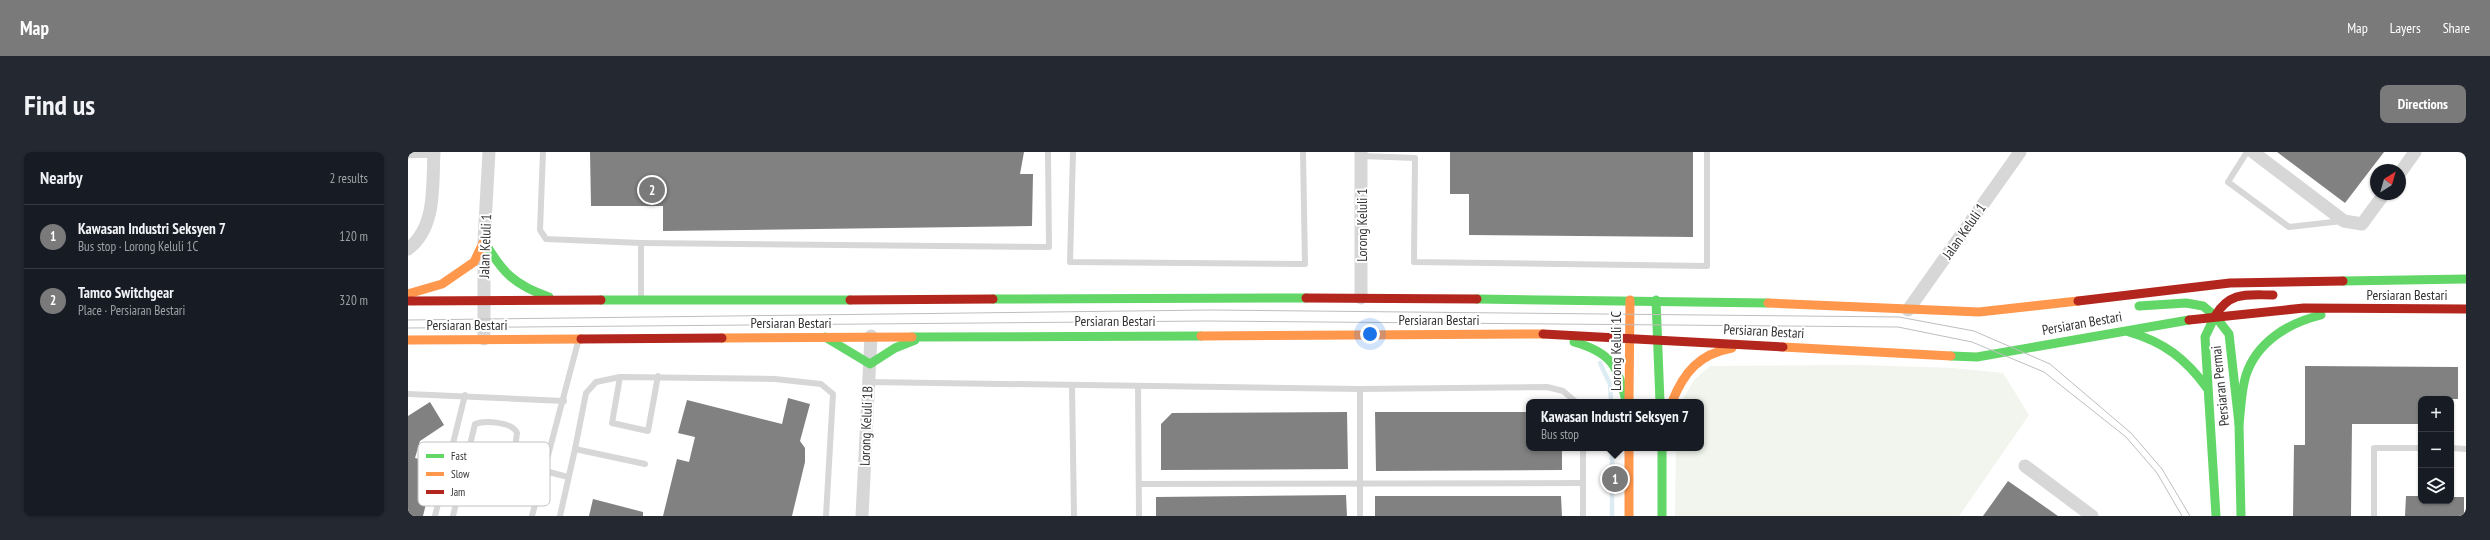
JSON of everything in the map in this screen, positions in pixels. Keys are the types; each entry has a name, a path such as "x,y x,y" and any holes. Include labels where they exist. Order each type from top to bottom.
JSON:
{"main road":[{"path":"408,294 442,284 474,262 484,241"},
{"path":"484,241 500,270 515,283 559,301"},
{"path":"2363,290 2403,279"},
{"name":"Persiaran Bestari","path":"408,301 559,301 642,298 1362,298 1656,300 1791,303 1908,310 1979,312 2230,283 2466,279"},
{"path":"2128,307 2186,303 2203,306 2215,316 2220,305 2230,297 2285,294"},
{"name":"Lorong Keluli 1C","path":"1628,399 1630,300"},
{"path":"1656,300 1660,399"},
{"path":"2080,301 2114,306"},
{"name":"Persiaran Bestari","path":"408,340 871,336 1538,334 1658,339 1976,357 2122,330 2215,316 2304,308 2466,309"},
{"path":"2239,424 2246,374 2258,353 2270,338 2290,325 2312,316 2354,308"},
{"name":"Persiaran Permai","path":"2216,516 2205,337 2215,316 2229,334 2239,424 2241,516"},
{"path":"2122,330 2150,338 2169,346 2186,362 2207,388"},
{"path":"1538,334 1588,345 1611,359 1622,376 1627,399"},
{"path":"825,337 870,364 894,348 926,336"},
{"path":"1673,399 1679,382 1697,361 1718,350 1770,346"},
{"path":"1629,451 1629,516"},
{"path":"1662,451 1662,516"}],"street":[{"name":"Jalan Keluli 1","path":"484,339 484,241 489,152"},
{"name":"Jalan Keluli 1","path":"1908,310 2020,152"},
{"path":"2254,152 2344,221 2362,224 2380,200"},
{"path":"2406,165 2416,152"},
{"path":"408,249 417,242 427,226 434,154"},
{"name":"Lorong Keluli 1","path":"1362,154 1362,298"},
{"name":"Lorong Keluli 1B","path":"862,516 867,382 870,364 871,336"},
{"path":"2025,466 2092,516"}],"lane":[{"path":"543,152 540,230 546,239 641,243 1049,247 1048,152"},
{"path":"1073,152 1070,262 1305,264 1303,152"},
{"path":"1362,154 1415,155 1414,262 1707,266 1707,152"},
{"path":"2247,152 2228,182 2289,227 2344,221"},
{"path":"408,156 434,154"},
{"path":"641,243 642,298"},
{"path":"550,453 579,339"},
{"path":"620,377 612,423 648,430 658,376"},
{"path":"560,516 586,393 596,382 620,377 658,376 775,379 821,384 828,388 833,394 826,516"},
{"path":"867,382 1360,389 1547,387 1563,391 1572,399"},
{"path":"1072,385 1074,516"},
{"path":"1138,386 1139,516"},
{"path":"1360,389 1360,516"},
{"path":"408,394 465,395 564,401"},
{"path":"453,442 465,395"},
{"path":"469,442 473,428 479,423 511,425 517,433 516,442"},
{"path":"2374,516 2374,448 2418,448"},
{"path":"2454,448 2466,448"},
{"path":"575,449 645,464"},
{"path":"1583,451 1583,516"},
{"path":"550,472 568,477"},
{"path":"1139,484 1583,483"},
{"path":"435,516 437,506"},
{"path":"453,516 455,506"},
{"path":"532,516 535,506"}],"shaded area":[{"path":"1860,365 1953,368 2003,373 2029,415 1959,516 1675,516 1676,451 1704,451 1704,399 1683,399 1695,379 1710,366"}],"building":[{"path":"590,152 1024,152 1020,174 1033,174 1032,226 663,231 663,206 591,206"},
{"path":"1450,152 1693,152 1693,237 1469,235 1469,194 1450,194"},
{"path":"2277,152 2384,152 2375,164 2370,164 2370,170 2345,203"},
{"path":"2305,366 2458,367 2458,399 2454,399 2454,396 2418,396 2418,424 2352,424 2351,516 2293,516 2294,445 2305,445"},
{"path":"788,398 810,404 800,441 805,448 805,462 792,516 663,516 677,459 689,462 695,437 678,433 687,400 782,424"},
{"path":"430,402 444,425 418,442 415,458 418,459 418,506 425,506 423,516 408,516 408,416"},
{"path":"1347,412 1348,469 1161,470 1161,424 1172,413"},
{"path":"1375,412 1526,412 1526,451 1562,451 1562,470 1376,471"},
{"path":"2008,481 2031,497 2058,516 1983,516"},
{"path":"1346,495 1347,516 1156,516 1156,497"},
{"path":"1375,496 1561,496 1562,516 1375,516"},
{"path":"2406,496 2418,496 2418,504 2454,504 2454,497 2464,497 2464,516 2405,516"},
{"path":"593,499 643,512 643,516 589,516"}],"waterway":[{"path":"1600,363 1610,384 1611,399"},
{"path":"1612,451 1612,516"}],"tram line":[{"path":"408,320 1210,310 1899,317 1974,331 2050,364 2131,433 2162,469 2190,516"},
{"path":"408,328 1207,321 1898,327 1972,342 2044,372 2126,437 2157,473 2182,516"}],"traffic: fast":[{"path":"484,241 497,261 510,276 527,288 549,297"},
{"path":"2343,281 2466,279"},
{"path":"993,299 1306,298"},
{"path":"1477,299 1768,303"},
{"path":"601,300 850,300"},
{"path":"1656,300 1660,399"},
{"path":"2139,306 2186,303 2203,306 2215,316"},
{"path":"2239,424 2244,381 2251,363 2258,353 2275,336 2286,329 2297,323 2321,315"},
{"path":"2216,516 2205,337 2215,316 2229,334 2239,424 2241,516"},
{"path":"1951,356 1977,357 2189,320"},
{"path":"2129,332 2164,346 2191,368 2207,388"},
{"path":"912,337 1201,336"},
{"path":"825,337 870,364 895,348 915,340"},
{"path":"1574,342 1596,351 1611,362 1620,379 1625,399"},
{"path":"1662,451 1662,516"}],"traffic: slow":[{"path":"408,294 442,284 474,262 484,241"},
{"path":"1629,399 1630,300"},
{"path":"1768,303 1979,312 2078,301"},
{"path":"1201,336 1543,334"},
{"path":"722,338 912,337"},
{"path":"408,340 581,339"},
{"path":"1783,347 1951,356"},
{"path":"1673,399 1682,382 1694,366 1710,355 1732,348"},
{"path":"1629,451 1629,516"}],"traffic: jam":[{"path":"2078,301 2230,283 2343,281"},
{"path":"2215,316 2221,308 2233,298 2247,295 2273,295"},
{"path":"1306,298 1477,299"},
{"path":"850,300 993,299"},
{"path":"408,301 601,300"},
{"path":"2189,320 2304,308 2466,309"},
{"path":"1543,334 1783,347"},
{"path":"581,339 722,338"}],"place":[{"name":"Tamco Switchgear","path":"652,190"},
{"name":"Kawasan Industri Seksyen 7","path":"1615,479"}]}
